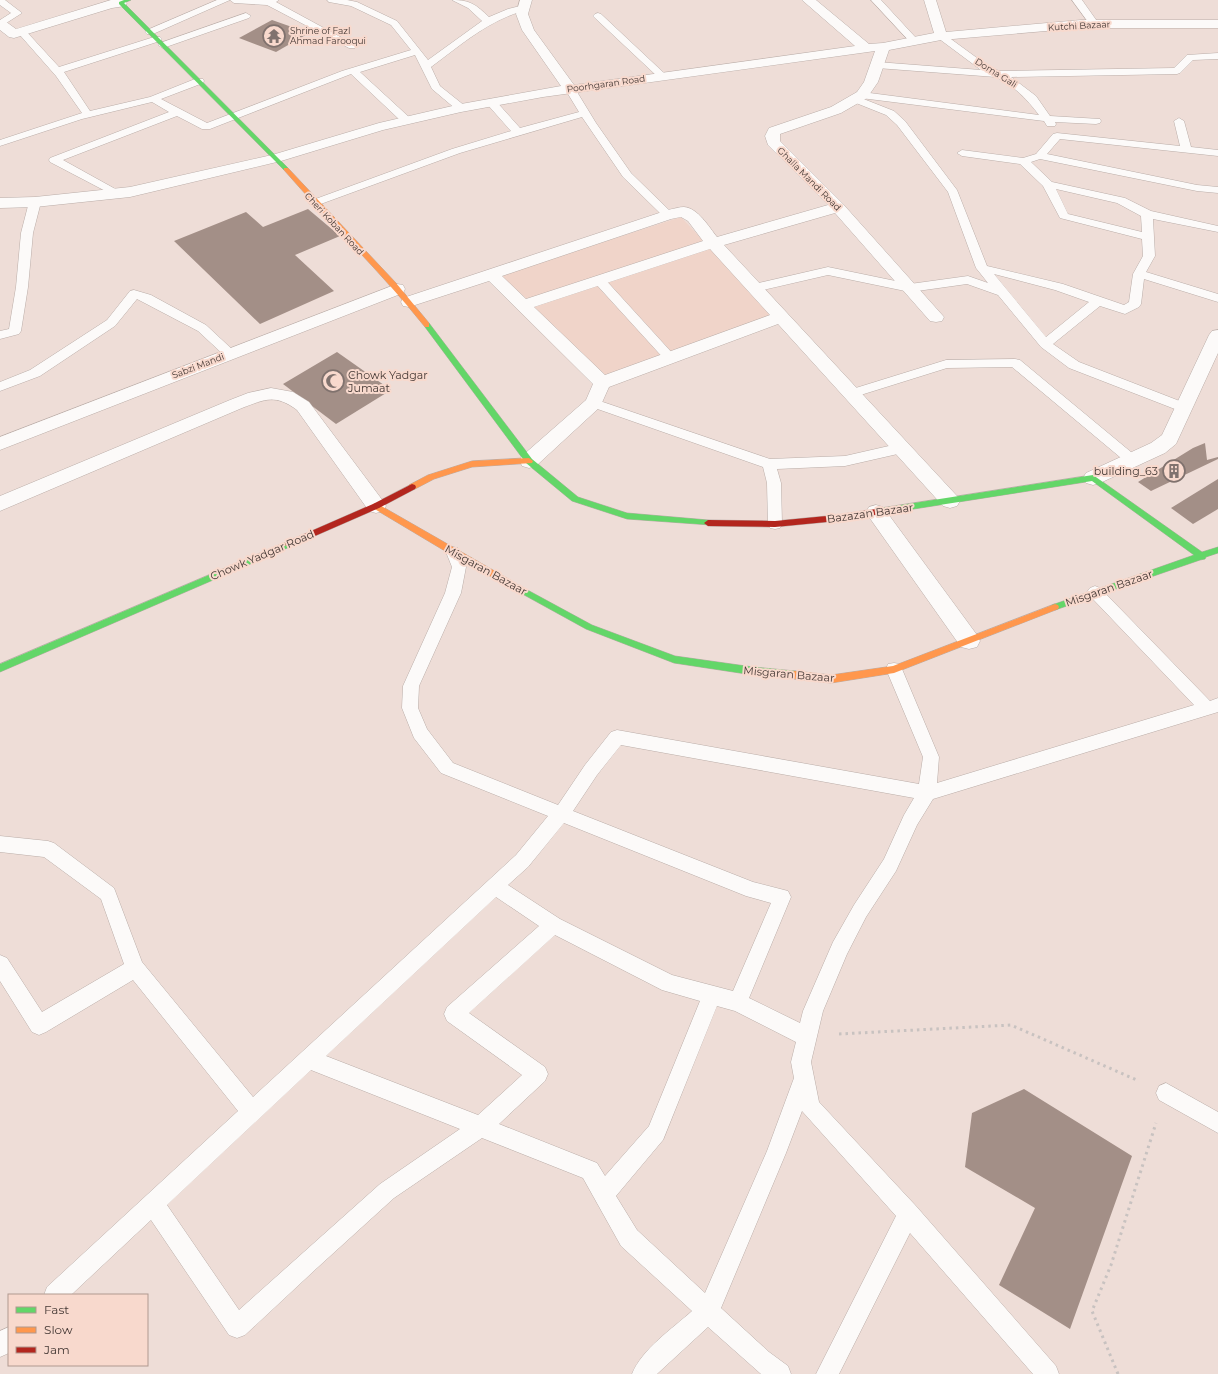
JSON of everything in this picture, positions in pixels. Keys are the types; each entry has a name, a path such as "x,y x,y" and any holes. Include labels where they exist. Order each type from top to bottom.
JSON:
{"street":[{"path":"808,0 866,48"},
{"path":"930,0 941,36"},
{"name":"Cheri Koban Road","path":"124,1 157,39 276,158 314,203 409,302 529,461"},
{"path":"0,24 14,34 124,1"},
{"path":"525,4 522,14 528,30 570,89"},
{"name":"Kutchi Bazaar","path":"941,36 1094,24 1218,24"},
{"name":"Poorhgaran Road","path":"0,203 35,202 130,192 276,158 406,120 491,102 662,76 824,55 866,48 883,47 941,36"},
{"name":"Ghalla Mandi Road","path":"883,47 871,82 858,97 836,110 774,130 772,136 773,142 838,207 936,317"},
{"path":"523,305 713,243 838,207"},
{"path":"409,302 668,215 684,212 693,218 713,243 950,501"},
{"path":"492,275 602,383"},
{"name":"Sabzi Mandi","path":"0,444 397,289"},
{"path":"529,461 594,403 602,383 781,317"},
{"path":"1202,556 1093,478 1158,448 1169,439 1185,408 1218,335"},
{"path":"0,504 236,404 262,394 280,393 294,398 303,406 376,506"},
{"name":"Chowk Yadgar Road","path":"0,668 376,506 431,477 472,464 529,461"},
{"name":"Bazazan Bazaar","path":"529,461 575,498 627,516 698,523 775,524 837,518 1093,478"},
{"name":"Misgaran Bazaar","path":"376,506 453,552 588,627 674,659 753,671 831,679 894,669 1095,592 1218,550"},
{"path":"876,512 969,641"}],"lane":[{"path":"157,39 225,0"},
{"path":"229,0 246,16 250,26"},
{"path":"234,0 271,1 352,46"},
{"path":"332,0 354,4 394,23 417,51 436,87 460,108"},
{"path":"457,0 471,6 489,22"},
{"path":"876,0 914,41"},
{"path":"1077,0 1094,24"},
{"path":"0,1 17,13 0,24"},
{"path":"426,66 489,22 525,4"},
{"path":"58,71 157,39 246,16"},
{"path":"598,16 662,76"},
{"path":"22,32 58,71 88,115"},
{"name":"Doma Gali","path":"941,36 985,68 1008,79 1032,98 1049,119 1057,136"},
{"path":"153,99 206,127 353,71 417,51"},
{"path":"877,65 996,74 1177,71 1190,57 1218,56"},
{"path":"353,71 406,120"},
{"path":"0,143 88,115 153,99 199,81"},
{"path":"570,89 627,175 668,215"},
{"path":"858,97 1049,119 1096,121"},
{"path":"858,97 890,112 901,122 953,192 982,268 1045,344 1074,365 1185,408"},
{"path":"491,102 518,132"},
{"path":"115,193 54,160 178,112"},
{"path":"314,203 456,151 585,113"},
{"path":"1179,121 1186,150"},
{"path":"1040,156 1057,136 1218,153"},
{"path":"962,153 1023,161 1040,156 1197,188 1218,190"},
{"path":"1023,161 1048,184 1064,216 1148,237"},
{"path":"1048,184 1121,200 1147,214 1218,229"},
{"path":"0,335 15,331 22,287 27,233 35,202"},
{"path":"982,268 1059,287 1098,302 1125,310 1134,304 1138,274 1149,256 1147,214"},
{"path":"754,288 828,271 910,288 968,280 1003,292"},
{"path":"1138,274 1218,298"},
{"path":"599,280 670,358"},
{"path":"0,387 35,373 112,323 134,294 147,298 202,328 230,354"},
{"path":"1045,344 1098,302"},
{"path":"851,394 946,364 1015,363 1132,460"},
{"path":"594,403 769,464 845,461 902,448"},
{"path":"769,464 774,483 775,524"},
{"path":"453,552 459,567 453,594 411,686 410,708 420,734 447,768 752,890 782,898 738,1002"},
{"path":"56,1294 522,861 562,813 591,770 607,751 616,737 927,793 1213,706 1095,592"},
{"path":"894,669 931,757 927,793 910,820 890,865 860,911 840,948 813,1011 801,1062 810,1107 908,1214 1048,1374"},
{"path":"0,844 48,849 108,894 135,968 252,1112"},
{"path":"494,886 552,925 669,983 738,1002 807,1037"},
{"path":"153,1204 238,1327 309,1260 387,1191 480,1127 538,1074 454,1014 552,925"},
{"path":"0,964 39,1025 135,968"},
{"path":"604,1194 656,1133 712,994"},
{"path":"309,1059 590,1170 629,1238 761,1360 780,1374"},
{"path":"643,1374 652,1362 708,1312 776,1153 804,1078"},
{"path":"1166,1093 1218,1123"},
{"path":"827,1374 908,1214"},
{"path":"0,1346 8,1339"}],"path":[{"path":"807,1037 894,1030 1011,1025 1166,1093 1111,1265 1092,1310 1118,1374"}],"shaded area":[{"path":"681,217 774,316 603,378 499,276"}],"building":[{"name":"Shrine of Fazl Ahmad Farooqui","path":"272,20 309,33 276,52 239,38"},
{"path":"308,209 340,236 295,255 334,291 260,324 174,241 246,212 263,227"},
{"path":"337,352 391,390 336,424 283,384"},
{"name":"building_63","path":"1205,443 1207,460 1218,457 1218,459 1151,491 1138,482 1193,448"},
{"path":"1218,479 1218,509 1193,524 1171,508"},
{"path":"1024,1089 1132,1156 1070,1329 999,1285 1035,1208 965,1167 972,1113"}],"traffic: fast":[{"path":"128,0 121,3 286,169"},
{"path":"427,325 529,461 575,499 627,516 708,523"},
{"path":"882,511 1093,478 1202,557"},
{"path":"0,668 289,544"},
{"path":"1055,607 1218,550"},
{"path":"509,583 589,627 674,659 753,671 795,675"}],"traffic: slow":[{"path":"286,169 375,265 427,325"},
{"path":"412,487 431,477 472,464 529,461"},
{"path":"376,506 453,552 509,583"},
{"path":"795,675 831,679 894,669 1055,607"}],"traffic: jam":[{"path":"289,544 376,506 412,487"},
{"path":"708,523 775,524 837,518 882,511"}],"place":[{"name":"Shrine of Fazl Ahmad Farooqui","path":"274,36"},
{"name":"Chowk Yadgar Jumaat","path":"333,381"},
{"name":"building_63","path":"1174,471"}]}
